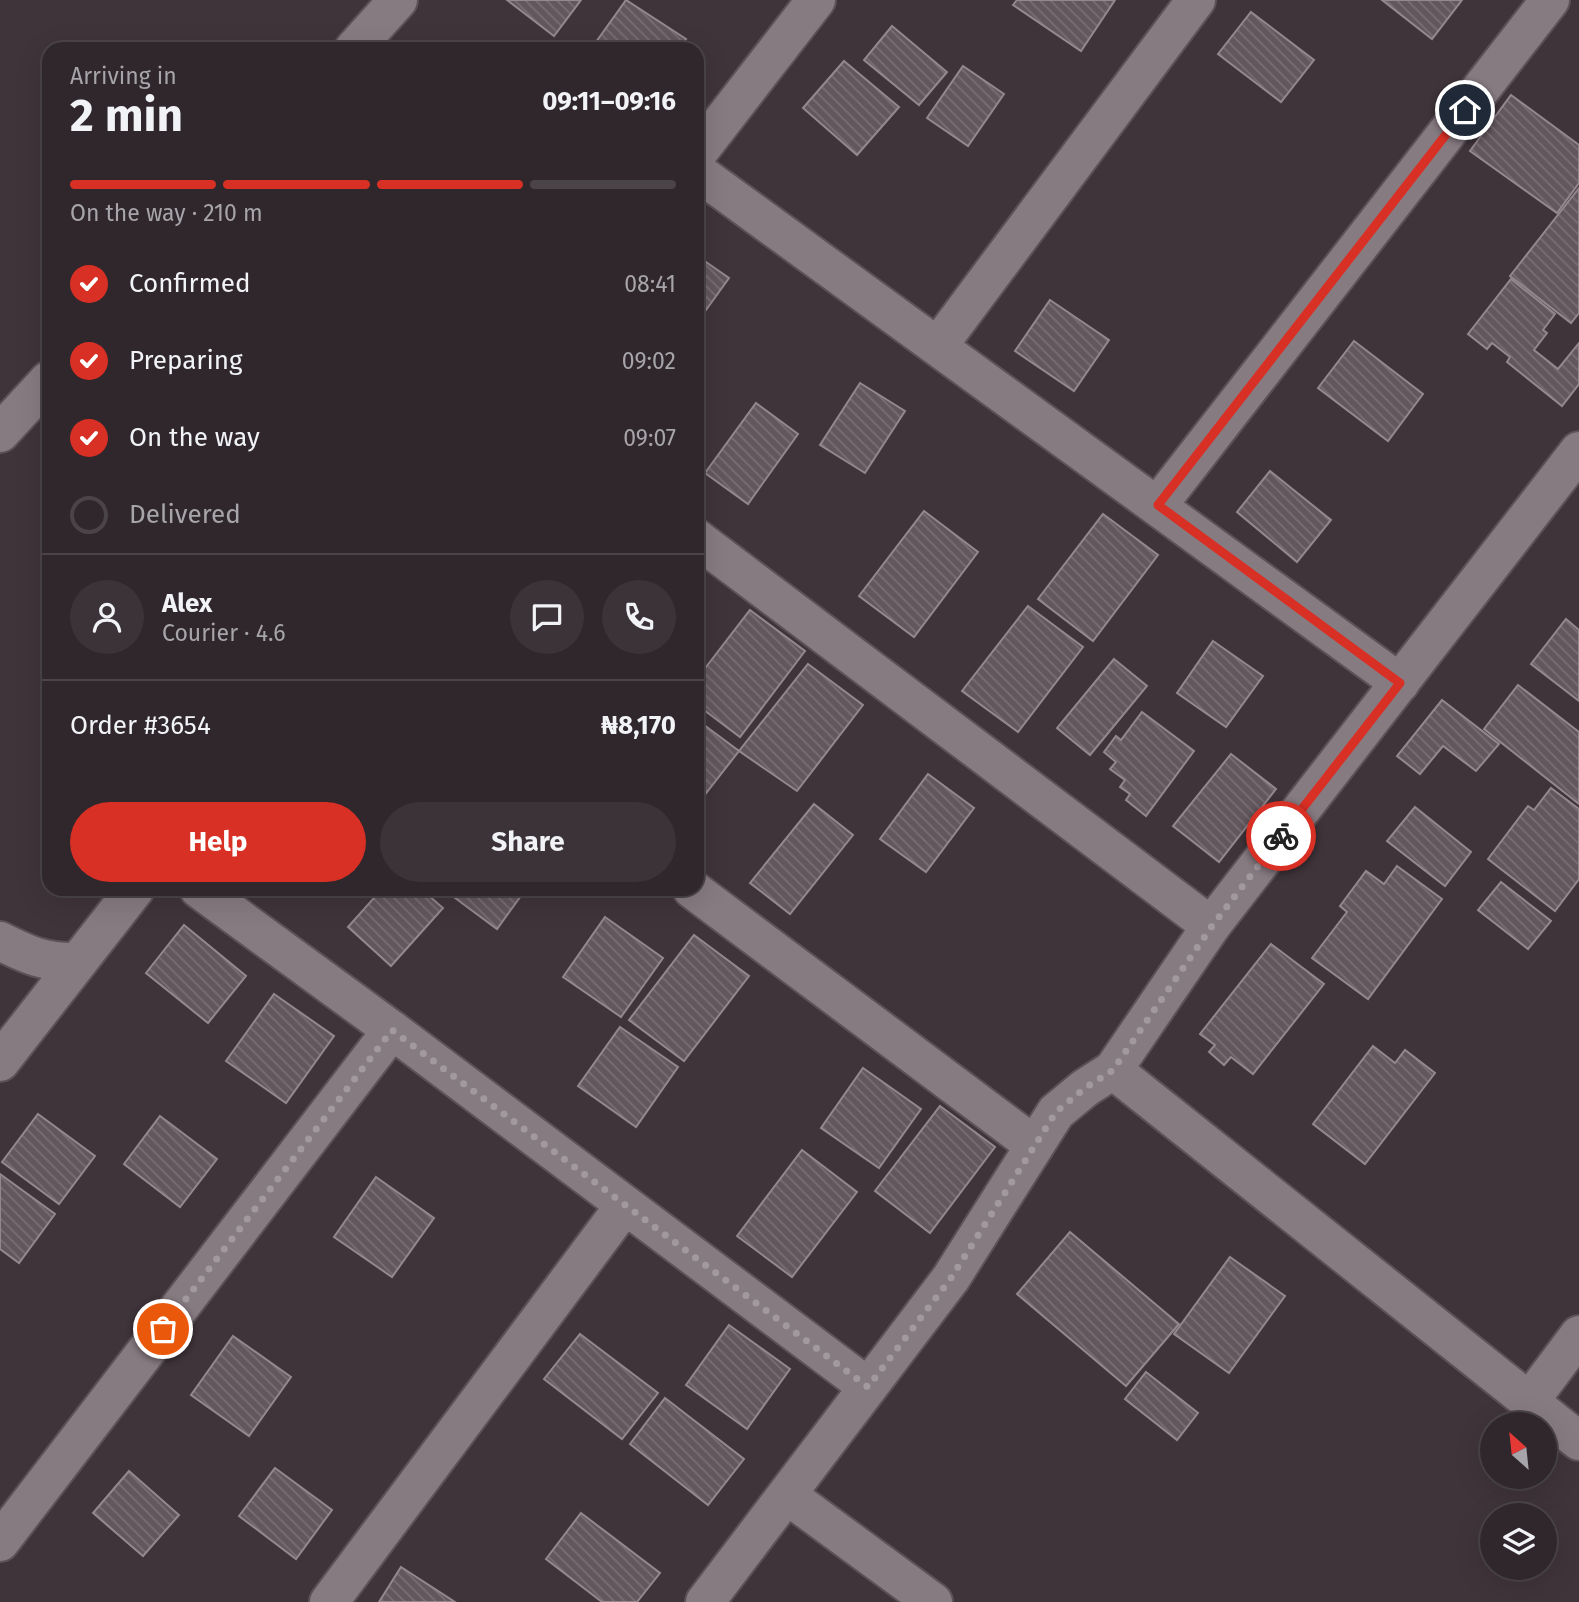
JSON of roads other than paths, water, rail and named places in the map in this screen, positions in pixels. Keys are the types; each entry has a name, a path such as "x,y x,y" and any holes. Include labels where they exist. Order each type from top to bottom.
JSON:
{"street":[{"path":"360,42 398,0"},
{"path":"704,145 816,0"},
{"path":"938,346 1196,0"},
{"path":"1158,505 1550,0"},
{"path":"704,177 1400,683"},
{"path":"0,433 42,388"},
{"path":"705,1602 951,1278 1056,1112 1085,1088 1113,1070 1212,926 1579,451"},
{"path":"704,544 1212,926"},
{"path":"0,1062 129,896"},
{"path":"209,896 868,1387"},
{"path":"701,896 1034,1144"},
{"path":"0,941 34,958 77,962"},
{"path":"0,1542 392,1030"},
{"path":"1113,1070 1579,1441"},
{"path":"329,1602 625,1205"},
{"path":"1529,1402 1579,1335"},
{"path":"788,1495 933,1602"}]}
